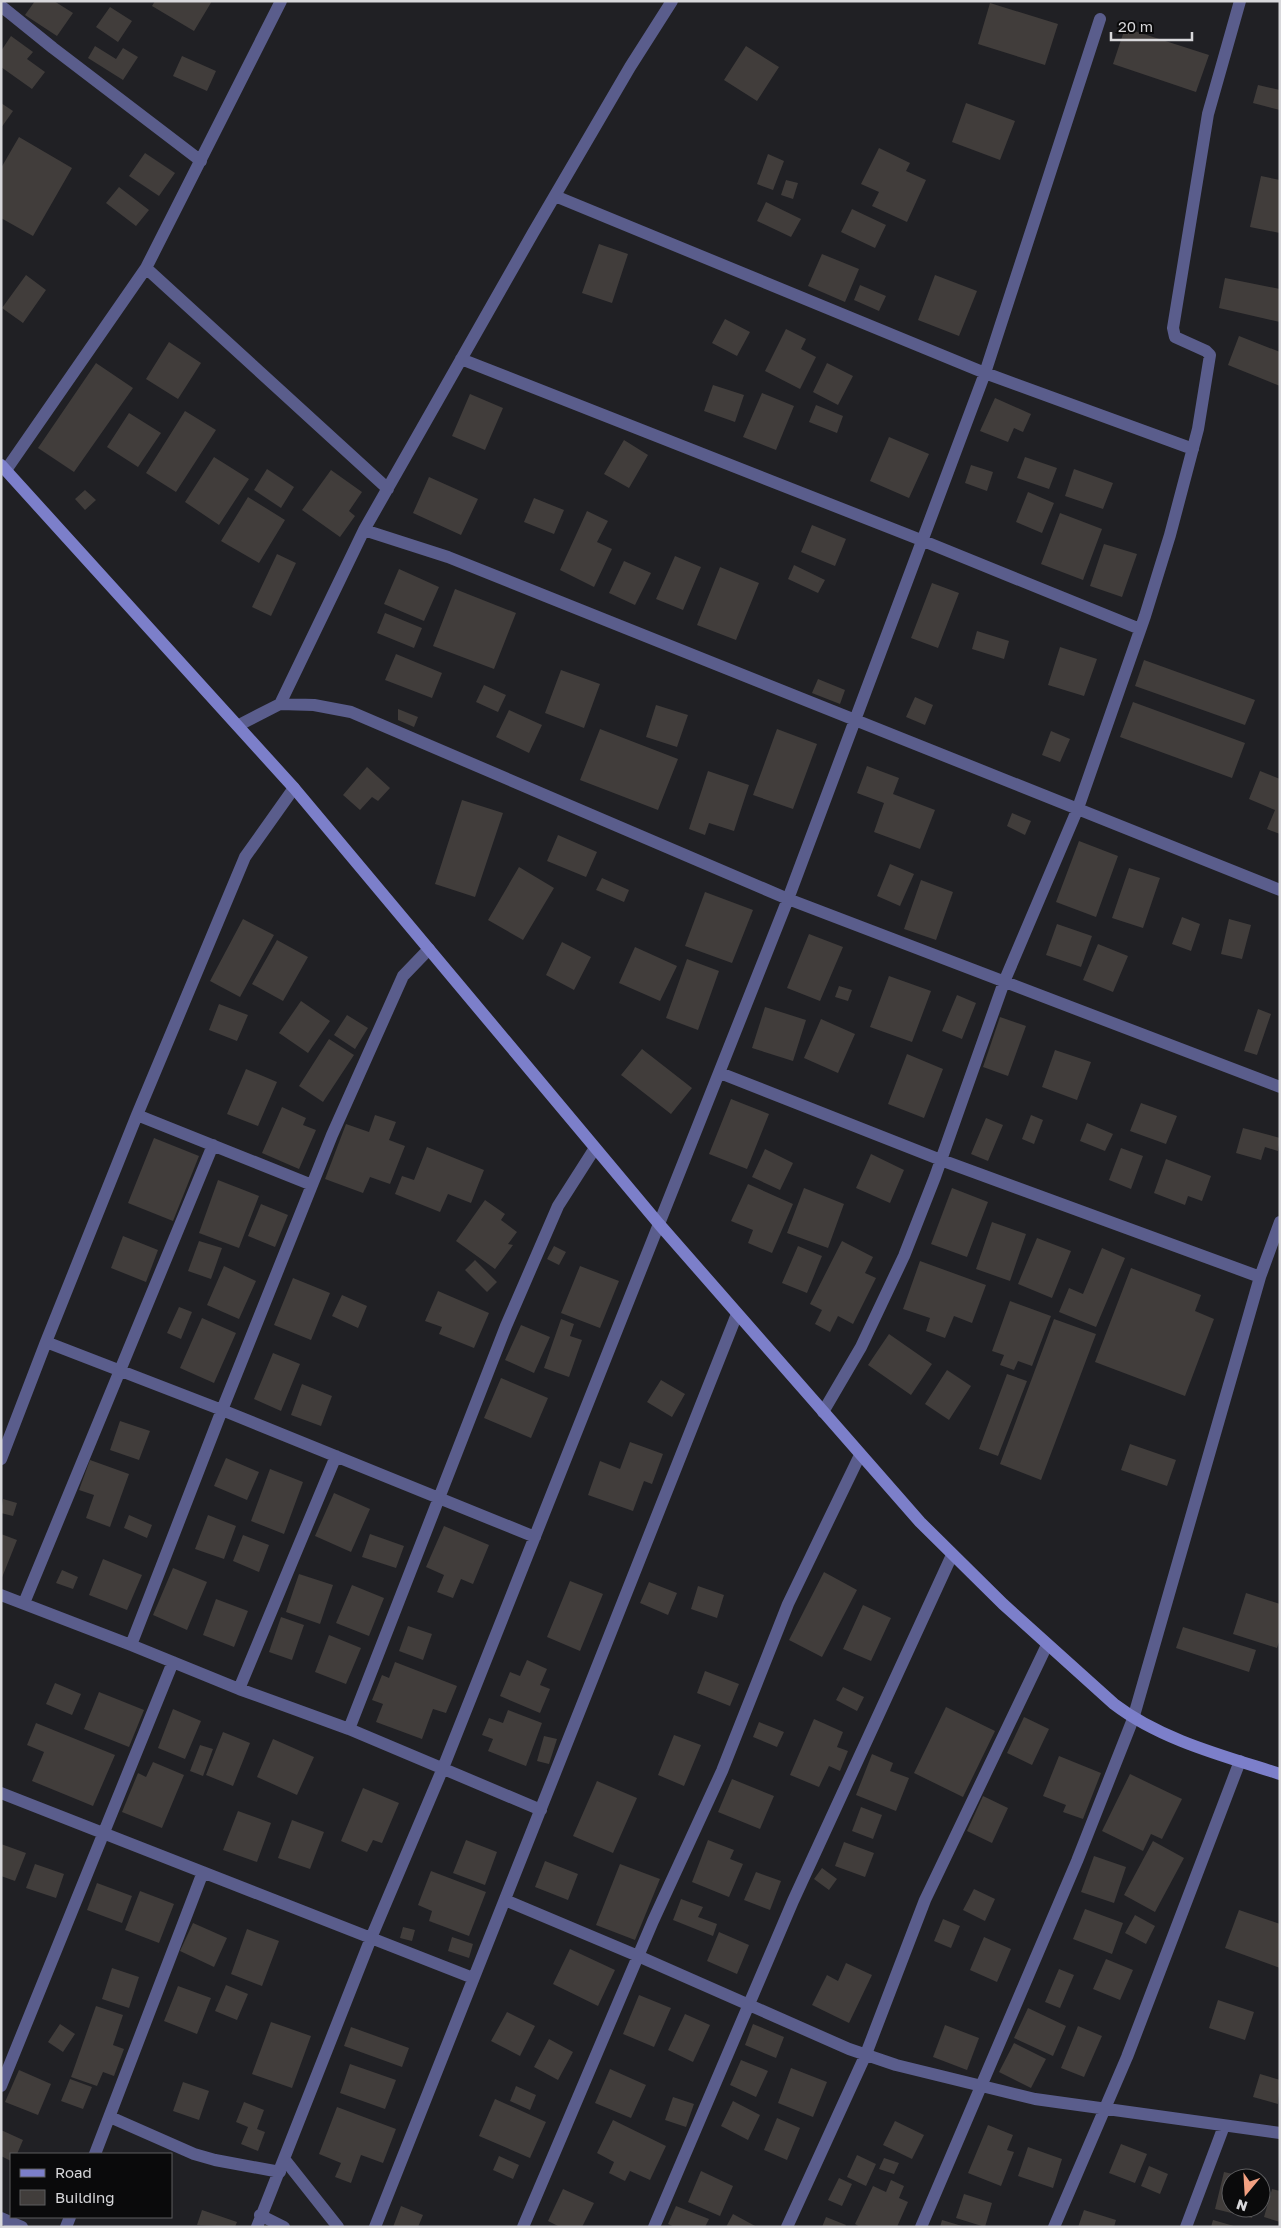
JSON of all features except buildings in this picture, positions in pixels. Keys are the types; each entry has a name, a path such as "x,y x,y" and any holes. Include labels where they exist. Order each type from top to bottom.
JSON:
{"street":[{"path":"281,1 146,268 4,468 239,725 294,788 659,1224 860,1455 952,1555 1047,1645 1134,1718 1168,1735 1280,1774"},
{"path":"280,704 364,530 630,67 672,1"},
{"path":"823,1412 861,1347 904,1256 941,1160 1004,982 1078,808 1140,629 1170,535 1193,449 1210,355 1206,351 1175,337 1173,328 1208,114 1240,1"},
{"path":"1,6 201,161"},
{"path":"284,2227 259,2221 371,1938 443,1768 720,1073 856,721 985,373 1100,19"},
{"path":"555,196 985,373 1193,449"},
{"path":"146,268 388,489"},
{"path":"462,359 922,540 1140,629"},
{"path":"364,530 448,557 1280,890"},
{"path":"239,725 280,704 314,704 352,712 788,899 1280,1087"},
{"path":"1,1458 138,1115 245,857 294,788"},
{"path":"131,1645 222,1410 336,1126 403,976 429,949"},
{"path":"720,1073 941,1160 1260,1277"},
{"path":"138,1115 312,1185"},
{"path":"24,1604 213,1145"},
{"path":"349,1729 506,1326 558,1206 595,1148"},
{"path":"921,2227 982,2086 1134,1718 1260,1277 1280,1222"},
{"path":"375,2227 737,1314"},
{"path":"46,1342 222,1410 535,1537"},
{"path":"523,2227 638,1956 722,1771 788,1604 860,1455"},
{"path":"239,1690 336,1456"},
{"path":"654,2227 793,1901 952,1555"},
{"path":"1,1595 131,1645 239,1690 349,1729 541,1810"},
{"path":"787,2227 866,2054 925,1900 1047,1645"},
{"path":"1,2086 173,1662"},
{"path":"1054,2227 1127,2057 1240,1761"},
{"path":"1,1793 473,1978"},
{"path":"95,2153 203,1872"},
{"path":"505,1900 866,2054 896,2065 1035,2100 1280,2133"},
{"path":"110,2117 194,2154 215,2160 282,2166 338,2227"},
{"path":"1186,2227 1224,2126"},
{"path":"1,2218 22,2227"}]}
